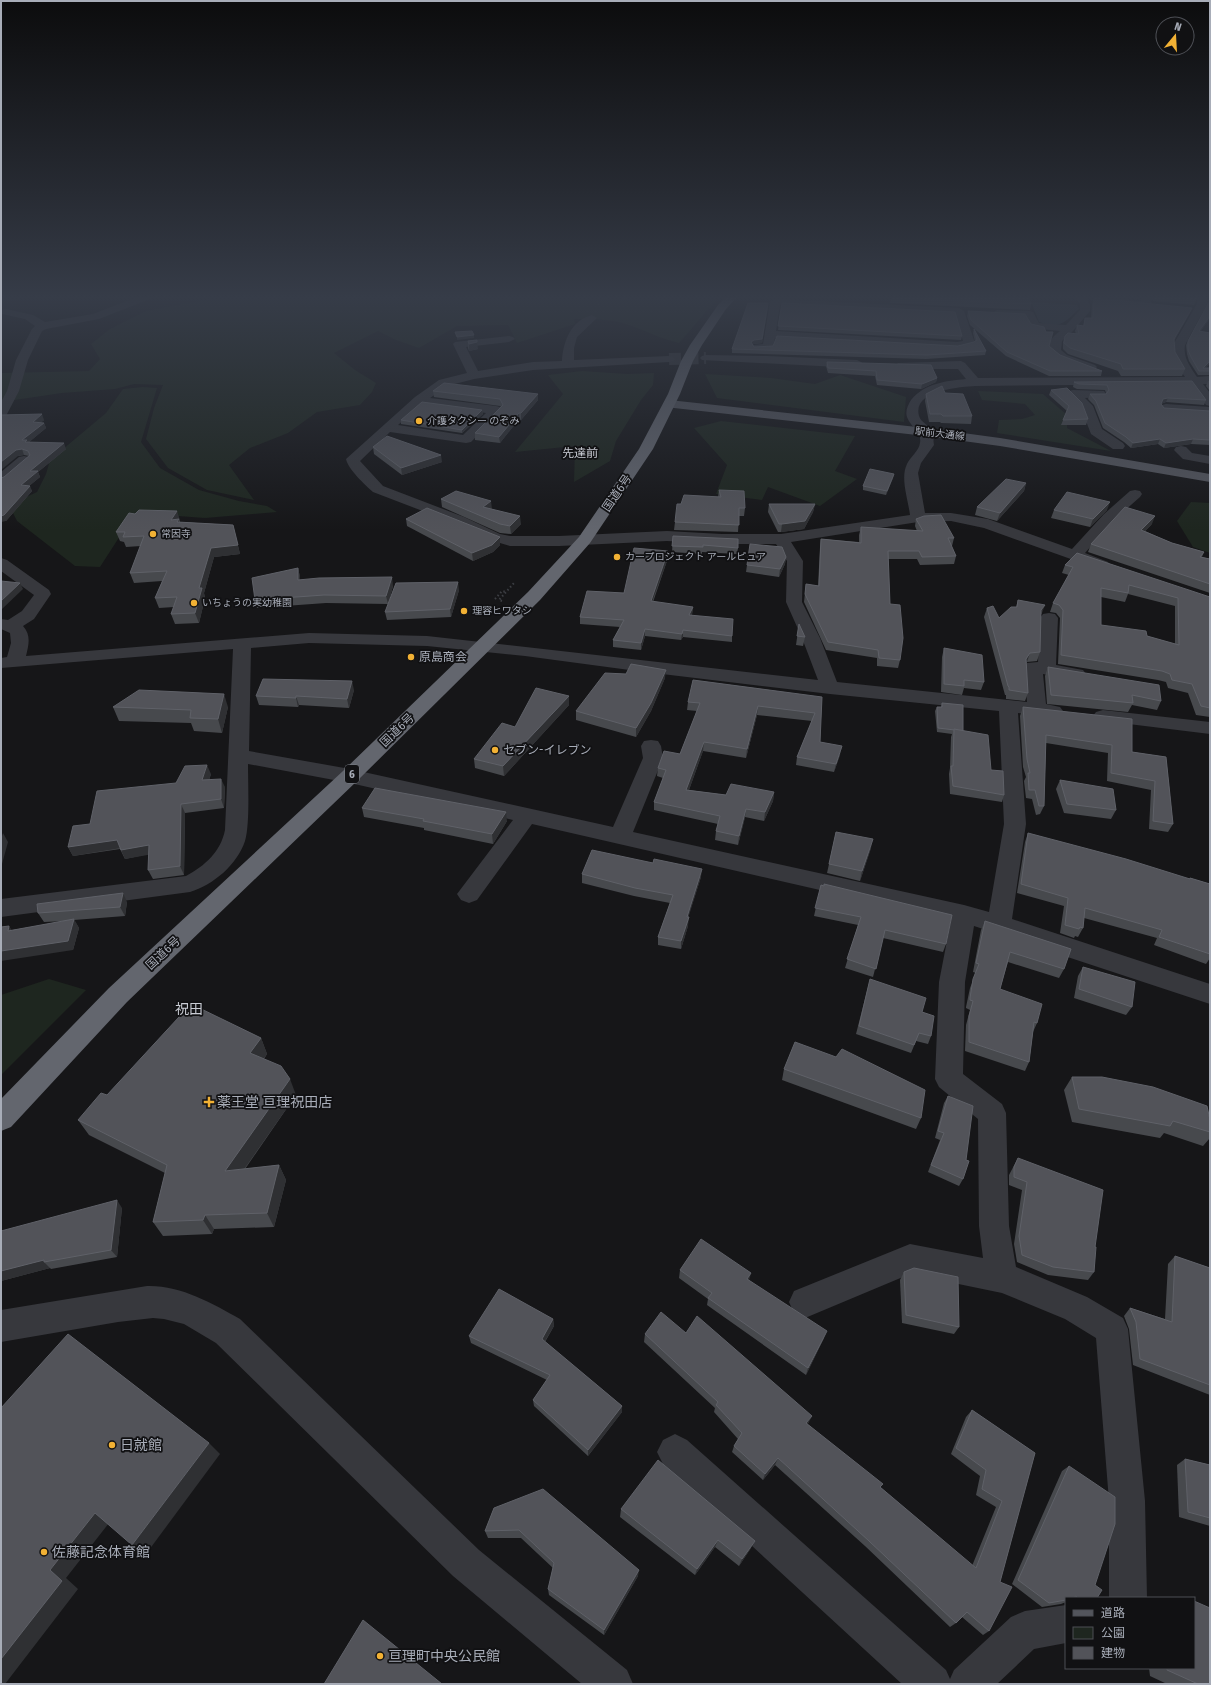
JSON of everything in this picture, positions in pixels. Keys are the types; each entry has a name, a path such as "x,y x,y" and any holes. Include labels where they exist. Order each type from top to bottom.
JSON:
{"highway":[{"name":"国道6号","path":"1,1118 118,995 350,776 534,596 585,540 646,449 669,404 682,374"}],"main road":[{"name":"駅前大通線","path":"669,404 926,432 1037,448 1210,478"}],"street":[{"path":"1,414 13,391 18,374"},
{"path":"483,374 443,383 419,400 353,459 353,461 371,483 378,489 459,520 495,537 510,541 585,540 667,536 722,539 781,539 918,518 951,517 988,524 1116,570"},
{"path":"968,374 975,382"},
{"path":"1112,374 1128,379"},
{"path":"1190,374 1210,402"},
{"path":"918,518 911,473 914,463 927,445 926,432 915,422 913,409 922,394 930,389 939,386 975,382 1128,379 1210,380"},
{"path":"1095,380 1105,394 1073,394 1087,406 1096,431 1118,446"},
{"path":"388,428 466,439 496,410 419,400"},
{"path":"1166,408 1210,411"},
{"path":"1182,422 1203,423"},
{"path":"1181,450 1188,456 1210,460"},
{"path":"1,479 24,460"},
{"path":"1,479 6,479 1,486"},
{"path":"1075,555 1109,517 1135,494"},
{"path":"781,539 795,561 794,602 811,638 830,688"},
{"path":"1,563 43,594 28,615 6,625"},
{"path":"1046,669 1049,618"},
{"path":"6,625 14,627 19,632 20,641 8,662"},
{"path":"8,662 309,638 427,641 483,646 637,666 830,688 1210,728"},
{"path":"1,908 190,884 206,876 233,844 236,830 242,643"},
{"path":"1037,710 1033,667 1091,676"},
{"path":"999,924 1015,824 1008,706"},
{"path":"620,837 653,758 651,746"},
{"path":"238,756 350,776 964,914 999,924 1210,994"},
{"path":"469,894 527,816"},
{"path":"964,914 952,982 949,1079 992,1113 994,1226 1002,1277"},
{"path":"805,1302 910,1259 1002,1277 1076,1308 1112,1329 1127,1501 1128,1597"},
{"path":"1,1326 133,1304 162,1302 182,1307 205,1317 228,1331 466,1563 613,1684"},
{"path":"675,1452 932,1684"},
{"path":"968,1684 1025,1631 1065,1624"}],"path":[{"path":"500,600 514,583"},
{"path":"495,599 502,591 507,592"}],"green space":[{"path":"1,374 361,374 376,383 372,392 360,405 317,412 288,433 250,448 229,465 254,500 207,490 168,468 146,439 154,408 163,385 134,384 115,389 62,393 1,402"},
{"path":"560,374 654,374 653,385 641,400 616,441 610,461 574,482 575,446 515,452 563,394 548,375"},
{"path":"705,374 771,378 815,384 840,375 906,397 904,422 717,398"},
{"path":"143,387 157,388 141,442 160,468 199,490 239,501 267,506 277,512 205,518 150,514 131,519 100,567 75,566 17,521 9,505 37,492 46,474 50,460 106,413 123,389"},
{"path":"978,391 1043,394 1067,415 1067,428 1111,451 997,433 999,420 1022,419 1035,415 1025,404 982,400"},
{"path":"721,421 855,436 835,471 857,479 820,506 768,487 762,500 716,494 727,465 694,428"},
{"path":"1191,502 1210,503 1210,553 1193,547 1177,521"},
{"path":"49,979 86,990 1,1075 1,995"}],"building":[{"path":"876,374 935,374 937,378 922,384 877,380"},
{"path":"1192,381 1206,400 1168,398 1163,399 1161,404 1164,408 1210,411 1210,440 1193,439 1166,443 1160,439 1133,443 1105,423 1096,401 1090,394 1106,394 1109,390 1107,385 1079,384 1074,382"},
{"path":"444,383 538,394 521,413 519,413 499,437 475,433 503,405 500,399 433,391"},
{"path":"942,386 945,393 963,394 972,416 943,416 941,414 930,414 926,394"},
{"path":"1067,388 1082,403 1088,419 1063,420 1069,406 1051,390"},
{"path":"422,402 482,410 462,430 401,420"},
{"path":"42,414 33,422 44,423 22,440 27,440 25,442 64,443 30,471 38,471 21,485 30,486 4,515 1,516 1,478 30,455 28,451 22,449 16,450 1,462 1,415"},
{"path":"387,436 441,455 401,468 373,447"},
{"path":"870,469 894,474 887,491 863,486"},
{"path":"1006,479 1026,483 1000,513 977,507"},
{"path":"719,490 744,491 745,508 739,508 739,525 675,522 677,504 681,504 684,495 721,497"},
{"path":"456,491 491,501 483,507 520,516 510,526 500,524 441,499"},
{"path":"1067,492 1110,502 1093,519 1054,510"},
{"path":"769,504 815,504 805,521 779,524"},
{"path":"1125,507 1155,516 1141,530 1172,543 1204,552 1200,557 1210,559 1210,584 1091,544"},
{"path":"427,508 500,537 492,545 472,553 406,519"},
{"path":"139,510 177,511 171,520 179,519 177,522 233,525 238,545 211,548 199,588 202,588 195,613 171,614 177,597 155,598 167,571 130,573 144,536 123,537 125,532 116,532 129,513 135,514"},
{"path":"941,515 954,538 948,538 956,556 922,557 919,551 888,551 890,604 900,605 903,638 900,660 879,658 878,650 828,642 805,594 806,584 819,586 821,539 861,543 861,527 923,531 916,519 924,516"},
{"path":"673,536 738,539 738,548 703,545 703,547 672,546"},
{"path":"750,544 782,547 786,557 780,569 747,565"},
{"path":"634,548 668,551 651,601 693,607 689,615 733,619 732,636 683,630 682,634 645,629 641,643 613,640 624,620 580,617 587,591 624,593"},
{"path":"1077,553 1210,597 1210,708 1201,706 1192,684 1172,680 1170,674 1162,671 1061,655 1063,610 1059,605 1053,603 1073,567 1065,565","holes":["1129,585 1178,598 1179,645 1147,636 1146,631 1101,625 1101,588 1128,593"]},
{"path":"298,568 298,580 319,578 392,577 386,596 324,595 255,600 252,578"},
{"path":"1,581 20,583 1,601"},
{"path":"458,582 450,609 385,612 396,583"},
{"path":"1018,600 1045,605 1041,610 1040,652 1030,653 1026,659 1028,693 1009,690 987,608 993,606 999,618 1011,607 1017,607"},
{"path":"799,624 805,637 797,636"},
{"path":"944,648 982,655 984,682 964,680 964,686 944,684"},
{"path":"631,664 666,670 651,703 636,728 576,711 605,673 626,674"},
{"path":"1048,667 1159,685 1161,701 1132,695 1133,703 1051,695"},
{"path":"263,679 352,681 347,699 296,696 296,698 256,696"},
{"path":"693,680 822,697 820,742 842,746 836,764 797,757 815,713 758,706 747,749 704,742 686,790 726,795 731,784 774,792 765,812 746,809 739,836 716,831 720,816 654,802 666,770 658,768 664,751 680,754 700,703 688,702"},
{"path":"536,688 569,696 503,766 474,759 502,723 515,727"},
{"path":"139,690 224,694 218,719 190,718 191,710 113,707"},
{"path":"942,703 963,705 963,731 938,728 937,707 942,707"},
{"path":"1023,707 1132,719 1132,752 1166,757 1173,824 1153,821 1155,781 1111,773 1112,745 1046,735 1044,806 1039,806 1035,790 1029,790 1028,773 1030,773 1027,759"},
{"path":"954,729 988,735 991,770 1003,771 1004,795 953,786 951,766 953,766"},
{"path":"207,765 202,780 221,779 221,799 181,804 180,866 148,870 149,845 121,850 117,840 68,847 73,826 90,824 97,791 176,783 185,766"},
{"path":"1060,780 1113,789 1116,810 1067,804"},
{"path":"375,788 506,812 492,834 423,821 424,819 362,808"},
{"path":"836,832 873,839 862,871 829,864"},
{"path":"1028,833 1126,859 1210,884 1210,954 1159,937 1162,930 1085,908 1083,928 1080,927 1079,929 1065,925 1068,898 1021,884"},
{"path":"592,850 653,863 654,859 702,869 681,941 658,937 673,895 635,888 582,874"},
{"path":"824,884 952,915 946,944 885,930 876,969 847,959 861,917 815,908 821,885 824,886"},
{"path":"123,893 120,907 38,913 37,904"},
{"path":"74,919 68,941 1,951 1,927 9,926 8,931"},
{"path":"985,921 1071,949 1064,969 1010,952 1000,989 1042,1004 1037,1023 1034,1022 1029,1062 969,1042 969,1016 973,1001 970,1000 970,998 973,979 979,964 976,963"},
{"path":"1083,967 1135,982 1132,1007 1079,989"},
{"path":"870,979 926,998 922,1012 934,1016 931,1036 919,1033 914,1045 859,1026"},
{"path":"191,1004 261,1038 250,1053 281,1066 290,1079 225,1171 279,1165 267,1213 205,1215 203,1220 153,1222 167,1165 78,1120 101,1093 107,1095"},
{"path":"795,1042 836,1057 842,1049 925,1090 921,1118 784,1069"},
{"path":"1072,1077 1102,1077 1153,1087 1207,1106 1210,1120 1210,1132 1173,1121 1170,1126 1079,1109"},
{"path":"948,1096 973,1106 966,1160 969,1161 963,1179 931,1165 944,1133 938,1131"},
{"path":"1018,1158 1103,1190 1095,1247 1094,1272 1053,1267 1022,1255 1019,1236 1027,1182 1014,1177 1014,1167"},
{"path":"117,1200 111,1250 44,1262 44,1260 1,1271 1,1231"},
{"path":"701,1239 751,1273 747,1279 827,1331 808,1368 708,1298 712,1293 680,1270"},
{"path":"1175,1256 1210,1268 1210,1385 1140,1359 1136,1322 1130,1308 1172,1322"},
{"path":"914,1268 958,1277 959,1327 906,1315 904,1272"},
{"path":"499,1289 553,1319 542,1339 622,1406 588,1450 533,1400 550,1375 469,1336"},
{"path":"661,1312 686,1333 697,1316 812,1416 806,1423 883,1484 880,1487 976,1568 1002,1501 982,1489 986,1470 956,1448 972,1410 1035,1453 1000,1582 1012,1587 989,1631 967,1612 956,1623 778,1458 765,1474 734,1446 742,1433 716,1405 718,1402 645,1334"},
{"path":"68,1334 209,1443 132,1545 95,1513 50,1570 62,1581 1,1659 1,1408"},
{"path":"1185,1459 1210,1465 1210,1518 1188,1512"},
{"path":"658,1460 755,1541 742,1559 718,1540 697,1569 621,1509"},
{"path":"1069,1466 1115,1497 1115,1524 1095,1585 1102,1590 1098,1597 1065,1597 1065,1600 1049,1603 1018,1580"},
{"path":"543,1489 639,1570 604,1630 548,1589 554,1563 519,1530 485,1531 494,1508"},
{"path":"1195,1601 1210,1608 1210,1684 1198,1684 1167,1670 1195,1669"},
{"name":"亘理町中央公民館","path":"363,1620 442,1684 324,1684"}],"place":[{"name":"介護タクシー のぞみ","path":"419,421"},
{"name":"常因寺","path":"153,534"},
{"name":"カープロジェクト アールピュア","path":"617,557"},
{"name":"いちょうの実幼稚園","path":"194,603"},
{"name":"理容ヒワタシ","path":"464,611"},
{"name":"原島商会","path":"411,657"},
{"name":"セブン-イレブン","path":"495,750"},
{"name":"薬王堂 亘理祝田店","path":"209,1102"},
{"name":"日就館","path":"112,1445"},
{"name":"佐藤記念体育館","path":"44,1552"},
{"name":"亘理町中央公民館","path":"380,1656"}],"district":[{"name":"先達前","path":"580,453"},
{"name":"祝田","path":"189,1009"}]}
